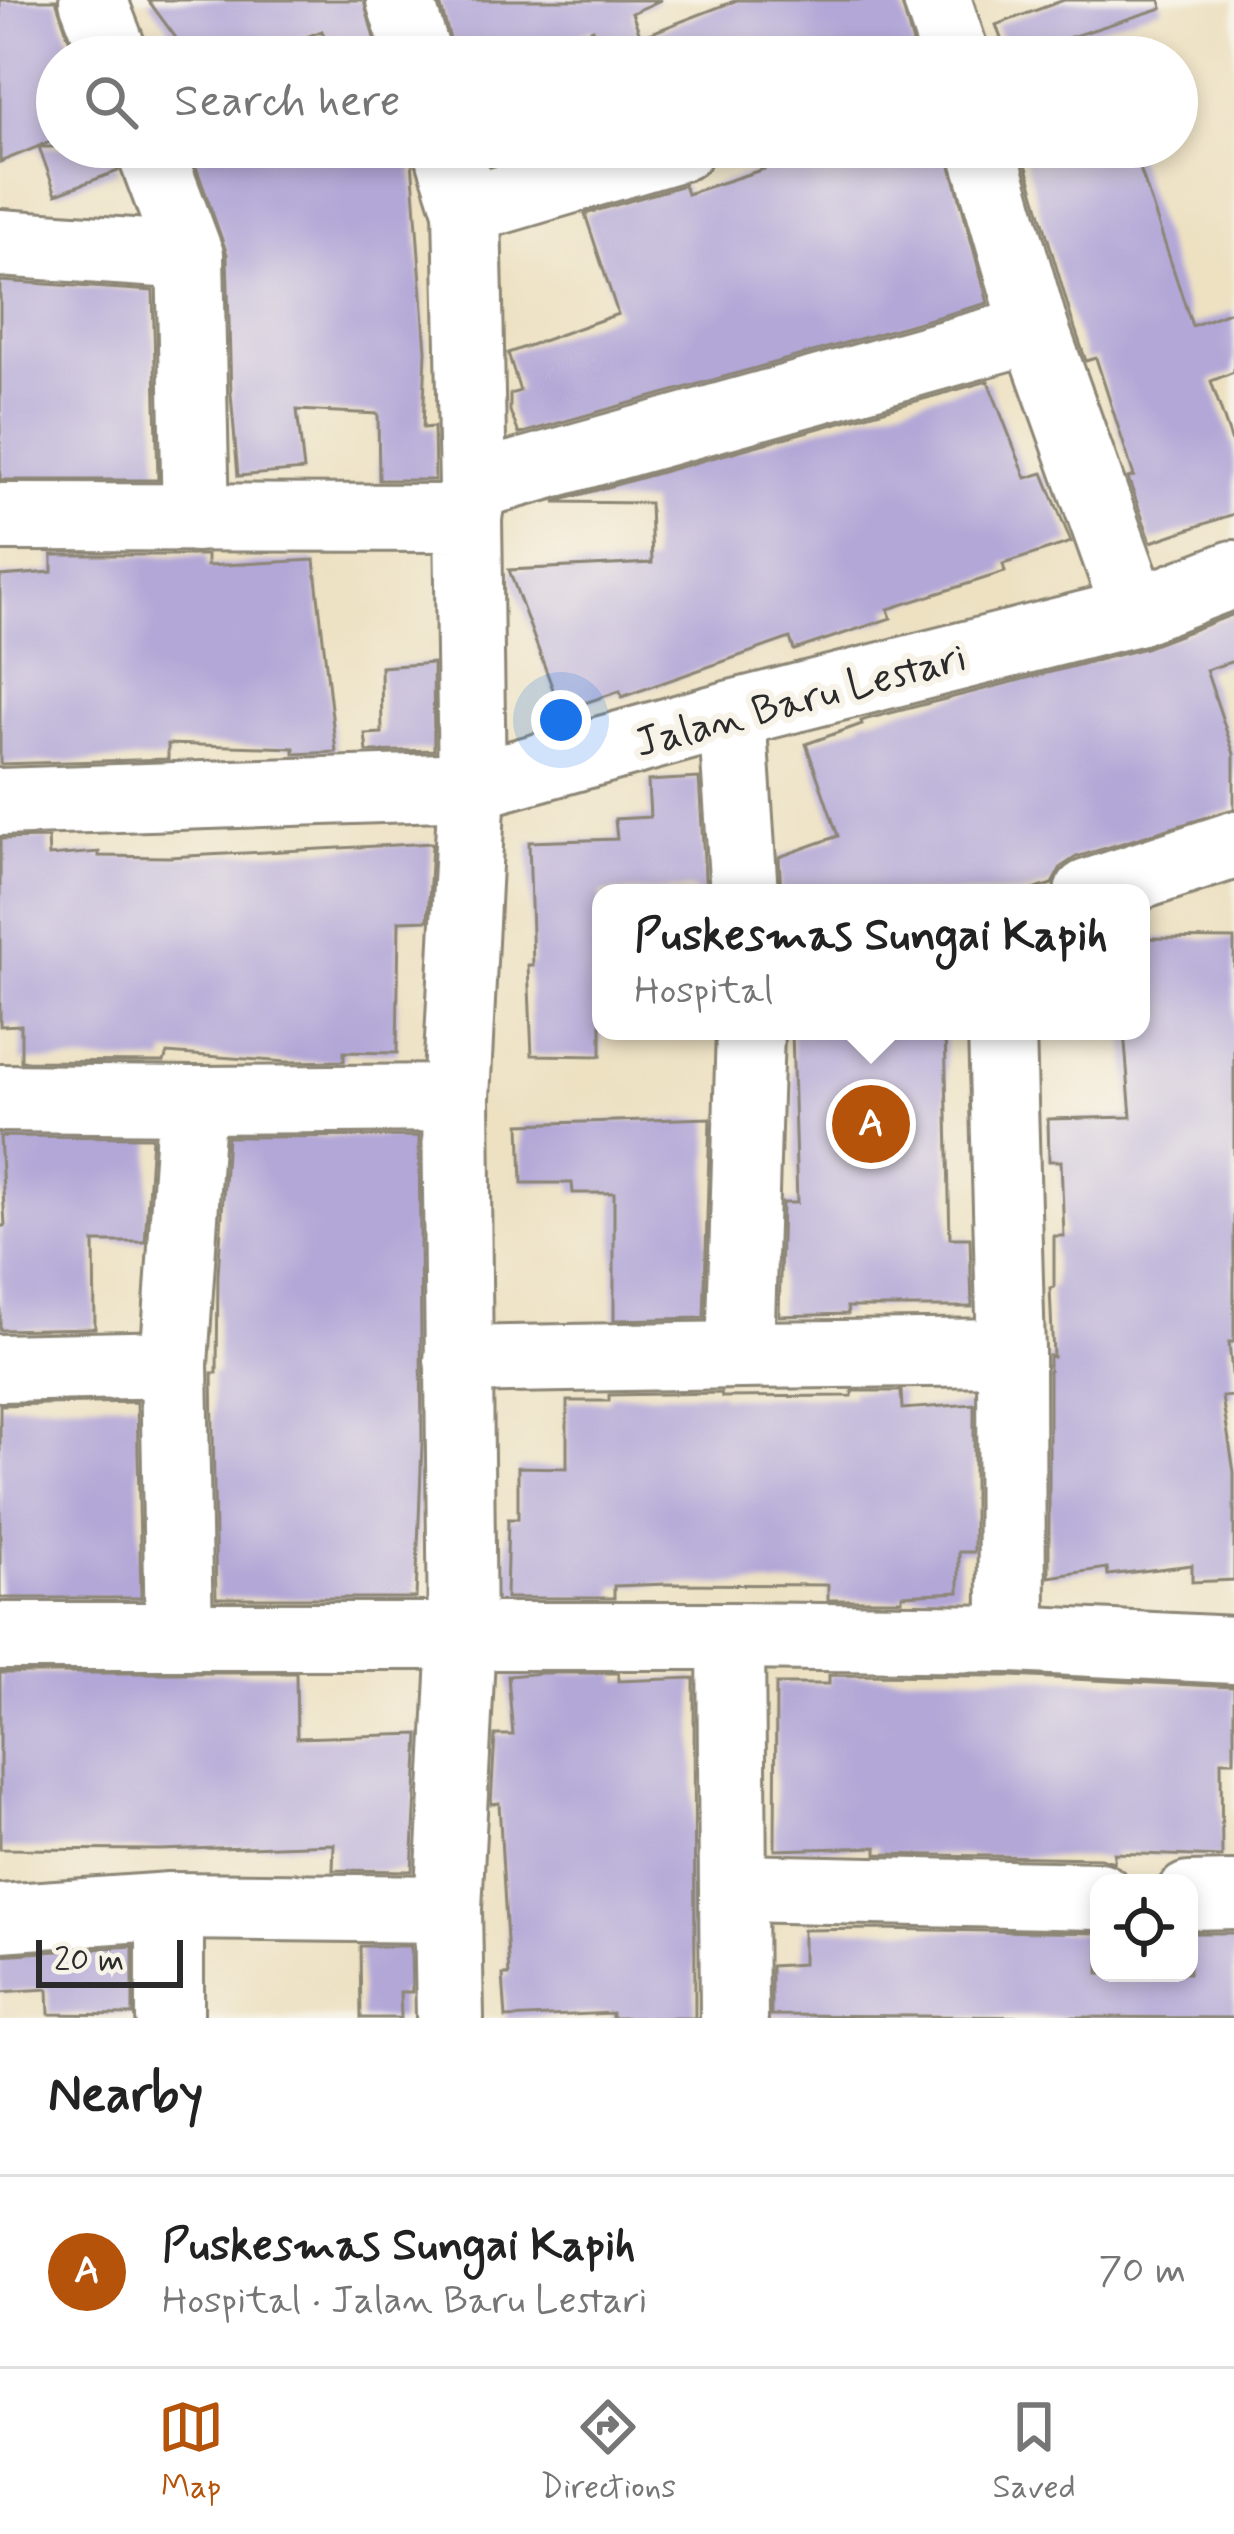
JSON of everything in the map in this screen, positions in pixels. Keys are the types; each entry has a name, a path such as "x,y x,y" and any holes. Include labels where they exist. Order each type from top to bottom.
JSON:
{"street":[{"path":"93,0 107,36"},
{"path":"400,0 411,36"},
{"path":"937,0 949,36"},
{"path":"157,168 190,256 196,518"},
{"path":"450,2018 448,1909 462,1638 456,1098 472,786 466,210 453,168"},
{"path":"466,210 609,168"},
{"path":"988,168 1035,328 1136,612"},
{"path":"0,243 190,256"},
{"path":"0,517 196,518 471,502 1035,328"},
{"name":"Jalan Baru Lestari","path":"0,802 472,786 732,714 1136,612 1234,574"},
{"path":"732,714 743,884"},
{"path":"1115,884 1234,845"},
{"path":"740,1354 750,1040"},
{"path":"1003,1040 1012,1639"},
{"path":"0,1098 456,1098"},
{"path":"178,1636 174,1364 192,1100"},
{"path":"458,1360 1011,1352"},
{"path":"0,1368 174,1364"},
{"path":"0,1636 1012,1639 1234,1650"},
{"path":"730,1636 734,2018"},
{"path":"735,1888 1090,1896"},
{"path":"1198,1895 1234,1895"},
{"path":"0,1918 170,1906 448,1909"},
{"path":"170,1906 170,2018"}],"building":[{"path":"0,0 56,0 68,36 36,36 36,147 0,162"},
{"path":"148,0 364,0 373,36 324,36 322,31 309,36 175,36"},
{"path":"439,0 661,0 632,13 641,36 595,36 593,29 576,36 449,36"},
{"path":"737,0 901,0 911,36 644,36"},
{"path":"1064,0 1160,0 1162,8 1074,36 1000,36 996,25"},
{"path":"47,168 117,168 118,171 56,194"},
{"path":"196,168 413,168 426,351 423,428 434,427 435,480 379,480 378,414 297,410 304,470 238,476 227,254"},
{"path":"952,168 988,303 519,434 510,411 510,394 520,391 508,353 618,314 585,214 684,185 687,194 764,169"},
{"path":"1027,168 1140,168 1192,326 1234,310 1234,372 1211,381 1234,448 1234,514 1151,542 1128,478 1134,476 1096,358 1086,361"},
{"path":"0,281 153,291 158,480 0,480"},
{"path":"988,381 1026,478 1043,473 1071,542 1003,564 1005,572 888,609 891,618 794,650 790,638 622,697 620,691 561,711 509,570 652,563 650,503 554,502"},
{"path":"52,555 207,555 207,566 314,560 336,752 294,754 294,748 168,744 168,759 0,764 0,576 52,572"},
{"path":"1234,614 1234,661 1206,670 1234,754 1234,809 1076,857 1061,867 1052,884 780,884 779,857 838,836 806,744 867,719 1145,648"},
{"path":"433,663 434,750 367,752 365,734 382,733 381,667"},
{"path":"699,778 705,884 592,884 592,1040 601,1040 601,1056 532,1055 529,842 617,839 615,819 650,817 648,781"},
{"path":"48,838 49,856 99,852 99,856 168,857 432,843 428,920 399,921 397,1053 344,1052 344,1061 286,1062 167,1053 164,1062 21,1061 21,1025 0,1026 0,839"},
{"path":"1150,938 1234,939 1234,1342 1229,1342 1234,1396 1222,1397 1234,1472 1234,1580 1192,1582 1192,1565 1108,1575 1107,1568 1049,1577 1050,1288 1054,1287 1054,1236 1064,1236 1061,1161 1049,1161 1048,1119 1131,1117 1125,1040 1150,1040"},
{"path":"792,1040 945,1040 950,1238 970,1238 972,1307 847,1307 848,1314 779,1316 782,1203 797,1203"},
{"path":"710,1118 704,1318 614,1320 614,1193 573,1193 572,1183 522,1183 520,1124"},
{"path":"0,1136 152,1137 145,1242 94,1242 95,1328 0,1330 0,1226 5,1226"},
{"path":"419,1136 422,1443 416,1598 216,1598 212,1373 217,1373 227,1137"},
{"path":"852,1391 901,1391 902,1409 974,1404 974,1552 959,1552 959,1592 902,1595 902,1600 828,1600 828,1585 668,1584 614,1586 614,1598 506,1598 508,1519 518,1519 518,1467 567,1468 567,1401 609,1401 609,1395 721,1393 722,1397 852,1396"},
{"path":"137,1402 141,1598 0,1598 0,1405"},
{"path":"0,1673 296,1673 297,1738 419,1734 412,1871 333,1870 334,1844 0,1849"},
{"path":"618,1673 618,1681 694,1678 695,2018 612,2018 612,2013 506,2018 503,1975 509,1975 499,1803 491,1804 495,1735 513,1735 508,1676"},
{"path":"829,1675 1011,1676 1234,1687 1234,1761 1221,1761 1222,1857 1114,1853 1114,1862 877,1854 877,1847 775,1850 776,1684 829,1684"},
{"path":"803,1930 1090,1933 1090,1982 1198,1982 1198,1933 1234,1933 1234,2018 771,2015 771,1966 803,1964"},
{"path":"133,1946 133,2015 49,2014 48,1989 0,1992 0,1955"},
{"path":"360,1946 411,1946 412,1992 400,1992 401,2018 361,2018"}],"place":[{"name":"Puskesmas Sungai Kapih","path":"871,1124"}]}
